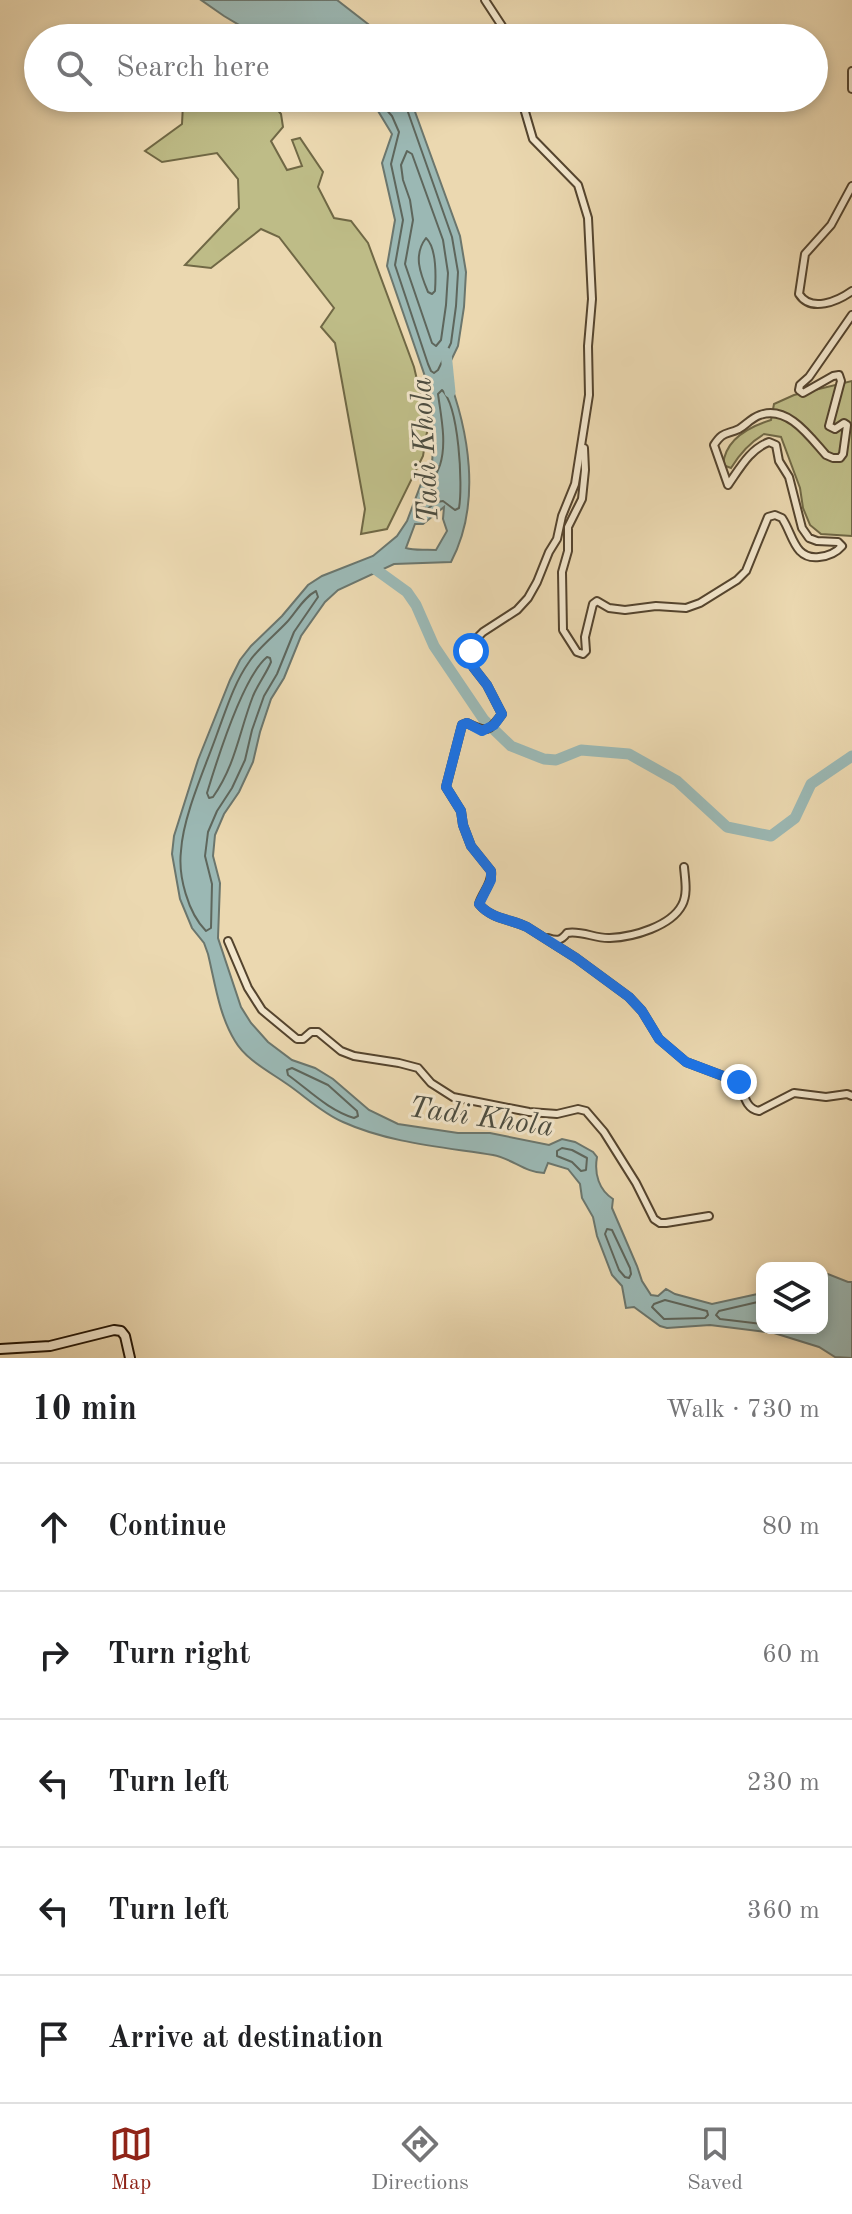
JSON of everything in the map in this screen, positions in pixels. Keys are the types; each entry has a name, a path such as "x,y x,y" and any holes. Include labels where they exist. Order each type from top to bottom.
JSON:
{"main road":[{"path":"0,1349 50,1346 114,1330 121,1331 125,1336 130,1358"}],"street":[{"path":"485,0 501,24"},
{"path":"852,71 852,89"},
{"path":"525,112 533,139 578,185 588,218 592,299 588,346 589,395 575,484 562,516 557,539 537,582 517,610 483,632 474,641 471,651 473,667 487,685 502,714 489,729 482,731 467,723 462,725 446,787 461,811 471,846 491,871 491,880 479,904 498,918 519,923 576,958 629,997 642,1011 659,1039 686,1062 739,1082 747,1104 753,1110 759,1111 794,1093 852,1096"},
{"path":"852,186 831,225 805,254 799,294 805,302 813,304 836,302 852,291"},
{"path":"842,546 838,542 809,538 802,528 789,477 779,461 776,445 769,442 759,446 728,485 714,445 719,436 740,428 747,421 763,414 777,414 794,421 826,455 840,458 847,425 844,423 835,429 829,426 841,381 839,375 803,393 799,390 852,315"},
{"path":"582,441 585,470 582,499 568,527 568,551 562,572 563,630 577,652 583,654 586,651 585,637 593,604 597,601 609,608 625,610 656,606 686,608 737,580 746,571 768,517 775,515 782,518 800,553 807,557 831,555 852,541"},
{"path":"535,933 556,941 574,932 610,938 641,933 666,924 683,904 686,891 684,867"},
{"path":"228,941 248,988 262,1010 297,1039 318,1032 341,1051 354,1056 418,1068 431,1083 453,1097 529,1112 557,1114 578,1109 586,1111 604,1132 654,1219 666,1223 709,1216"}],"shaded area":[{"path":"183,112 279,112 283,127 271,141 287,170 302,166 292,140 300,138 323,172 318,187 334,218 351,221 368,243 414,367 428,426 423,456 387,529 361,534 365,509 335,343 321,327 334,308 279,237 261,229 211,268 185,265 239,208 238,179 217,153 162,162 145,151 182,124"},
{"path":"852,381 852,536 821,534 810,525 781,437 764,434 745,449 731,468 723,465 728,448 739,436 771,420 774,404 794,395"}],"water":[{"path":"201,0 337,0 368,24 237,24"},
{"path":"379,112 415,112 460,236 466,272 458,346 446,371 466,442 469,466 467,516 451,562 394,564 338,590 325,602 301,636 284,678 271,699 253,762 215,835 213,856 220,883 218,938 241,1007 268,1042 292,1060 315,1068 369,1110 398,1124 458,1133 490,1133 549,1145 562,1139 593,1152 597,1157 599,1181 613,1199 612,1208 642,1281 651,1295 658,1296 666,1289 712,1304 756,1294 756,1331 710,1325 667,1328 634,1307 626,1308 622,1286 612,1275 593,1217 582,1198 580,1184 568,1169 548,1163 544,1173 537,1172 500,1157 397,1140 361,1129 335,1118 252,1060 235,1041 225,1021 204,943 192,928 180,899 172,854 174,836 198,760 240,660 308,585 322,576 373,556 397,536 407,521 432,463 434,436 430,391 387,266 395,220 382,163 392,134","holes":["444,507 443,519 447,531 436,550 406,548 415,524 423,524"]},
{"path":"828,1274 852,1282 852,1358 835,1357 819,1347 777,1334 828,1334"}],"waterway":[{"name":"Tadi Khola","path":"446,353 450,392"},
{"path":"371,566 407,592 434,646 484,720 511,746 544,759 556,760 581,750 629,754 677,781 727,827 771,836 795,818 811,784 852,756"}],"route":[{"path":"471,651 473,667 487,685 502,714 494,725 482,731 467,723 462,725 446,787 461,811 471,846 491,871 491,880 479,904 482,909 498,918 527,927 619,988 642,1011 659,1039 686,1062 739,1082"}]}
